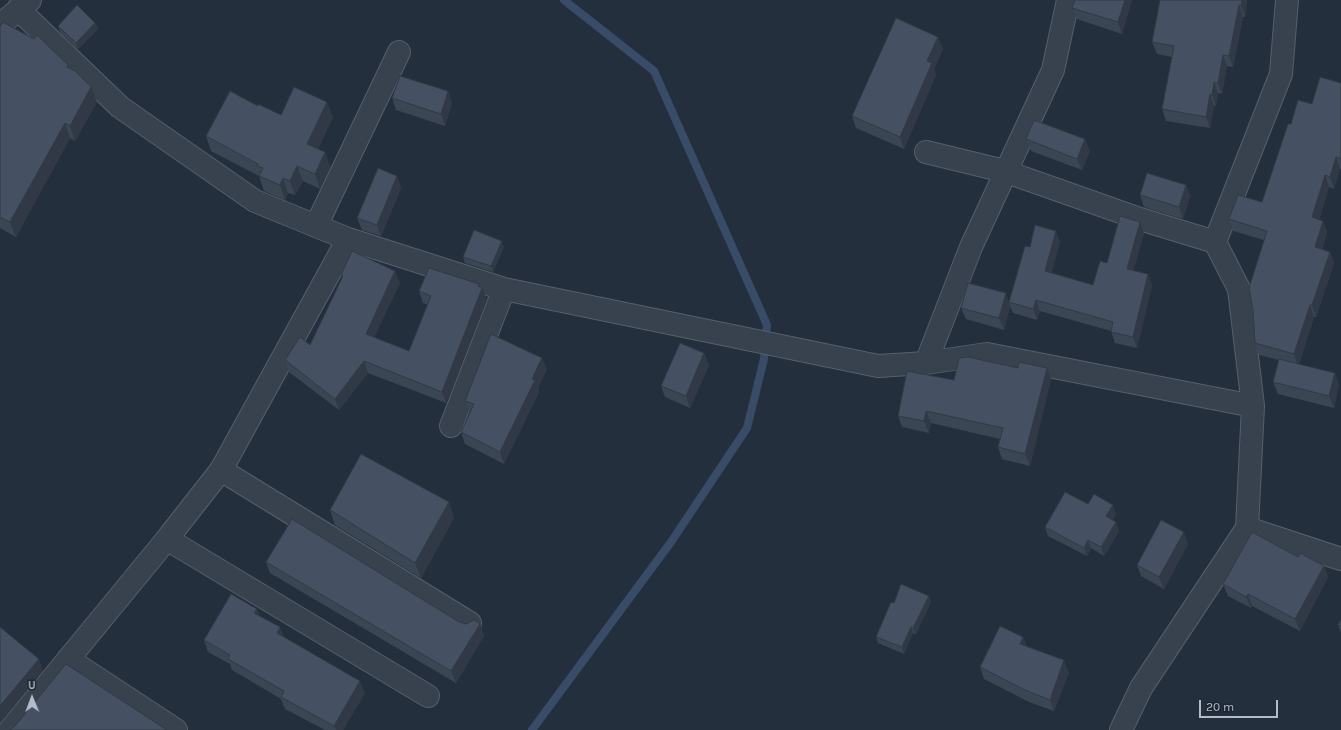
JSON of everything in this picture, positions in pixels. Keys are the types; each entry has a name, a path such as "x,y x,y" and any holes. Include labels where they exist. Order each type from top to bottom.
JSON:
{"street":[{"path":"926,363 971,247 1004,171 1053,70 1068,0"},
{"path":"1215,242 1281,74 1287,0"},
{"path":"0,25 24,5 120,107 255,201 348,239 504,289 878,366 926,363 987,354 1253,406"},
{"path":"316,226 399,52"},
{"path":"926,152 1004,171 1140,219 1215,242 1239,289 1253,406 1247,528 1141,688 1121,730"},
{"path":"10,730 167,539 221,470 348,239"},
{"path":"451,426 504,289"},
{"path":"221,470 470,623"},
{"path":"1247,528 1341,559"},
{"path":"167,539 428,696"},
{"path":"68,659 176,730"}],"building":[{"path":"1075,0 1125,0 1118,22 1072,8"},
{"path":"1160,0 1242,0 1241,6 1239,5 1229,56 1223,55 1218,83 1214,82 1212,95 1210,94 1206,117 1162,109 1174,46 1152,42"},
{"path":"77,5 95,23 76,43 58,26"},
{"path":"896,18 938,37 927,61 932,63 900,137 852,116"},
{"path":"3,22 34,39 37,35 68,65 67,67 75,71 91,87 70,126 65,123 10,222 0,217 0,27"},
{"path":"400,76 448,91 441,114 392,98"},
{"path":"1320,77 1341,83 1341,159 1336,157 1330,177 1325,175 1312,217 1323,221 1315,247 1330,252 1312,305 1310,305 1294,354 1255,343 1253,310 1249,288 1267,231 1229,219 1238,195 1262,202 1288,124 1291,124 1298,100 1312,104"},
{"path":"294,87 327,102 307,144 325,152 315,174 297,166 290,181 283,178 280,185 259,176 263,168 257,166 258,164 206,136 230,91 258,106 258,104 281,115"},
{"path":"1034,120 1085,139 1077,159 1026,139"},
{"path":"378,168 397,176 377,225 357,218"},
{"path":"1147,173 1186,185 1179,207 1140,195"},
{"path":"1120,216 1140,222 1127,269 1148,274 1133,337 1111,332 1113,322 1036,300 1033,309 1009,302 1025,246 1030,247 1035,225 1056,231 1045,271 1093,285 1100,261 1107,263"},
{"path":"474,230 502,241 491,266 463,257"},
{"path":"352,251 395,271 366,334 409,351 431,296 419,291 429,268 479,284 478,286 482,288 442,392 364,361 335,399 285,360 300,337 310,345 343,276 341,275"},
{"path":"968,283 1006,293 999,318 961,308"},
{"path":"491,334 542,358 532,379 535,380 500,452 461,432 474,404 465,401"},
{"path":"680,343 704,353 686,396 661,386"},
{"path":"968,357 1018,368 1019,362 1047,368 1025,454 998,447 1003,428 926,411 924,421 898,416 907,371 954,380 959,358"},
{"path":"1279,359 1335,373 1329,396 1273,382"},
{"path":"361,454 449,502 415,563 330,510"},
{"path":"1065,492 1088,504 1094,494 1113,505 1106,516 1116,522 1101,547 1088,540 1084,548 1045,527"},
{"path":"292,519 459,622 466,624 474,620 480,624 451,671 266,562"},
{"path":"1161,520 1184,532 1159,577 1137,565"},
{"path":"1252,532 1298,557 1300,553 1324,566 1295,619 1248,594 1246,597 1223,584"},
{"path":"901,584 929,596 913,628 911,627 902,647 876,637 891,602 894,603"},
{"path":"231,594 257,609 254,613 280,627 277,633 360,681 334,726 281,697 284,691 228,659 230,655 204,640"},
{"path":"1341,619 1341,626 1338,625"},
{"path":"1000,626 1023,637 1020,644 1064,660 1050,700 1025,690 980,667"},
{"path":"0,627 39,659 0,706"},
{"path":"66,664 167,730 10,730 15,726"}],"waterway":[{"path":"532,730 671,542 747,428 764,359 767,325 654,71 564,0"}]}
